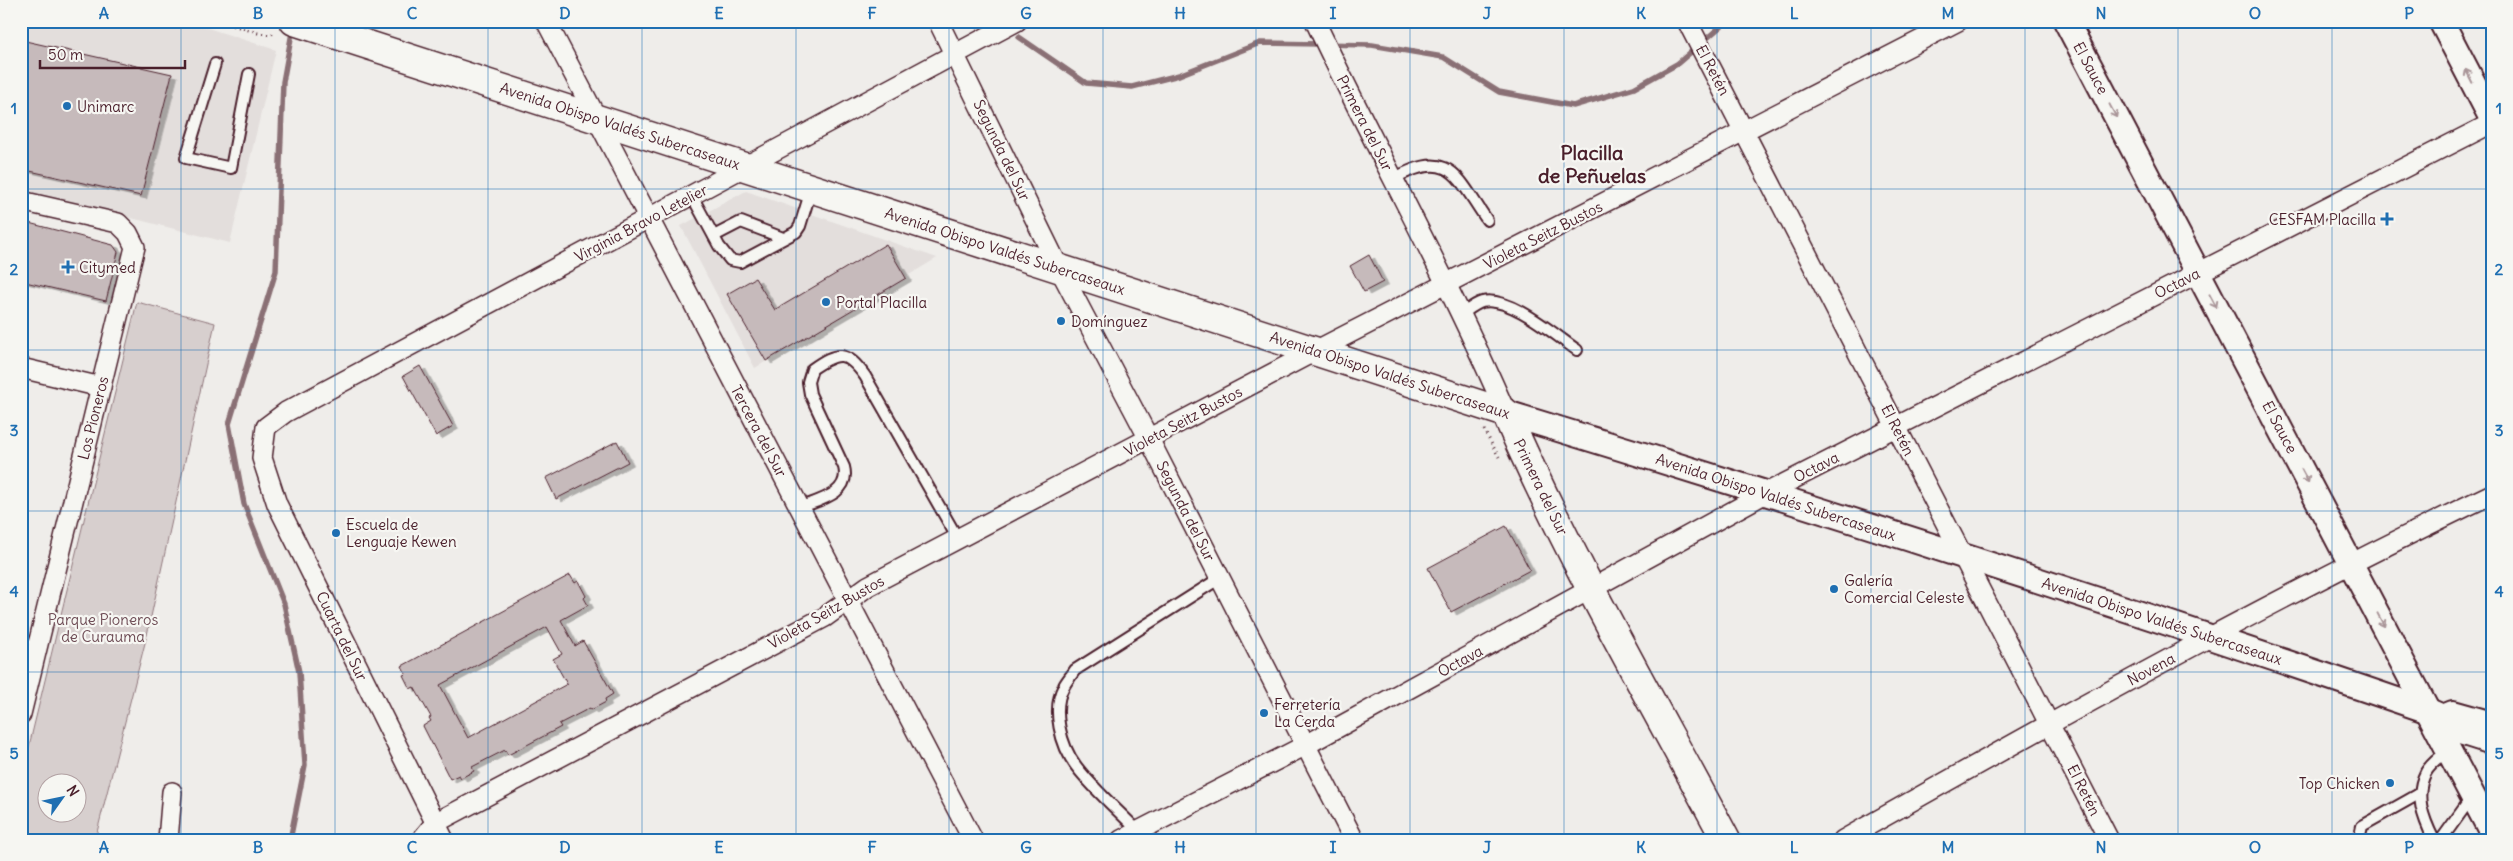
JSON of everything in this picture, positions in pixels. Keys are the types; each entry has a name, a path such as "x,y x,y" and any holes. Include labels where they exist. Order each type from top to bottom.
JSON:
{"main road":[{"name":"Avenida Obispo Valdés Subercaseaux","path":"287,24 337,34 1506,413"},
{"name":"Primera del Sur","path":"1506,413 1521,449 1592,589 1726,840"}],"street":[{"name":"Tercera del Sur","path":"546,21 973,840"},
{"name":"Segunda del Sur","path":"938,21 1059,268 1149,439 1354,840"},
{"name":"Virginia Bravo Letelier","path":"266,427 286,412 746,167 952,47 1017,21"},
{"name":"El Retén","path":"1687,21 2109,840"},
{"name":"Violeta Seitz Bustos","path":"421,840 825,617 868,586 1315,351 1958,21"},
{"name":"El Sauce","path":"2066,21 2351,562 2436,714 2449,749 2492,833"},
{"path":"2441,21 2492,121"},
{"name":"Primera del Sur","path":"1316,22 1342,79 1448,284 1506,413"},
{"name":"Octava","path":"1121,840 1306,746 1766,493 2492,121"},
{"name":"Los Pioneros","path":"21,201 118,224 128,233 135,247 21,714"},
{"path":"21,368 101,387"},
{"name":"Avenida Obispo Valdés Subercaseaux","path":"1506,413 1766,493 2213,637 2436,714 2453,713 2492,724"},
{"name":"Cuarta del Sur","path":"266,427 262,458 277,504 439,831"},
{"name":"Novena","path":"1843,840 2049,723 2351,562 2492,494"},
{"name":"Avenida Obispo Valdés Subercaseaux","path":"2436,714 2451,729 2492,742"},
{"path":"168,840 172,792"}],"lane":[{"path":"215,64 186,158 231,168 249,74"},
{"path":"1393,179 1406,172 1434,164 1444,167 1453,171 1487,220"},
{"path":"692,196 714,236 730,260 740,262 796,232 800,226 811,188"},
{"path":"714,236 741,222 783,238"},
{"path":"1462,314 1481,302 1497,302 1517,310 1577,350"},
{"path":"799,508 835,492 844,485 846,476 844,467 810,394 808,382 812,369 836,356 846,356 854,361 865,376 958,539"},
{"path":"1138,831 1076,766 1064,743 1058,720 1060,698 1064,686 1076,670 1220,578"},
{"path":"2434,840 2424,821 2419,794 2426,771 2449,749"},
{"path":"2359,840 2362,826 2419,794"},
{"path":"2441,840 2473,796"}],"path":[{"path":"219,21 258,34 270,35 287,24"}],"shaded area":[{"path":"21,21 186,21 276,50 230,243 21,190"},
{"path":"746,191 937,258 755,368 681,226"}],"green space":[{"name":"Parque Pioneros de Curauma","path":"137,302 215,323 147,635 95,840 21,840 21,779"}],"building":[{"path":"21,40 172,74 141,196 21,169"},
{"name":"Citymed","path":"21,221 113,245 118,252 106,301 21,281"},
{"name":"Portal Placilla","path":"886,244 906,278 766,361 727,294 755,278 775,310"},
{"path":"1369,255 1383,282 1364,292 1350,266"},
{"path":"420,366 453,426 436,436 403,376"},
{"path":"617,441 628,462 556,499 546,478"},
{"path":"1506,526 1530,570 1451,612 1428,568"},
{"path":"570,575 575,583 578,581 586,596 584,598 588,605 561,620 575,646 583,641 613,694 605,699 606,702 559,724 561,727 508,755 505,750 472,767 474,771 461,778 459,775 450,779 423,726 431,721 429,718 431,717 414,687 410,689 403,675 406,674 402,666","holes":["547,627 562,654 553,659 567,684 468,738 440,685"]}],"waterway":[{"path":"1019,37 1086,83 1132,87 1179,75 1260,43 1372,45 1443,57 1499,92 1573,106 1634,88 1677,64 1727,21"},
{"path":"290,840 305,765 299,672 284,604 244,504 229,424 276,271 283,82 293,27"}],"place":[{"name":"Unimarc","path":"67,106"},
{"name":"CESFAM Placilla","path":"2387,219"},
{"name":"Citymed","path":"68,267"},
{"name":"Portal Placilla","path":"826,302"},
{"name":"Domínguez","path":"1061,321"},
{"name":"Escuela de Lenguaje Kewen","path":"336,533"},
{"name":"Galería Comercial Celeste","path":"1834,589"},
{"name":"Ferretería La Cerda","path":"1264,713"},
{"name":"Top Chicken","path":"2390,783"}],"district":[{"name":"Placilla de Peñuelas","path":"1592,164"}]}
